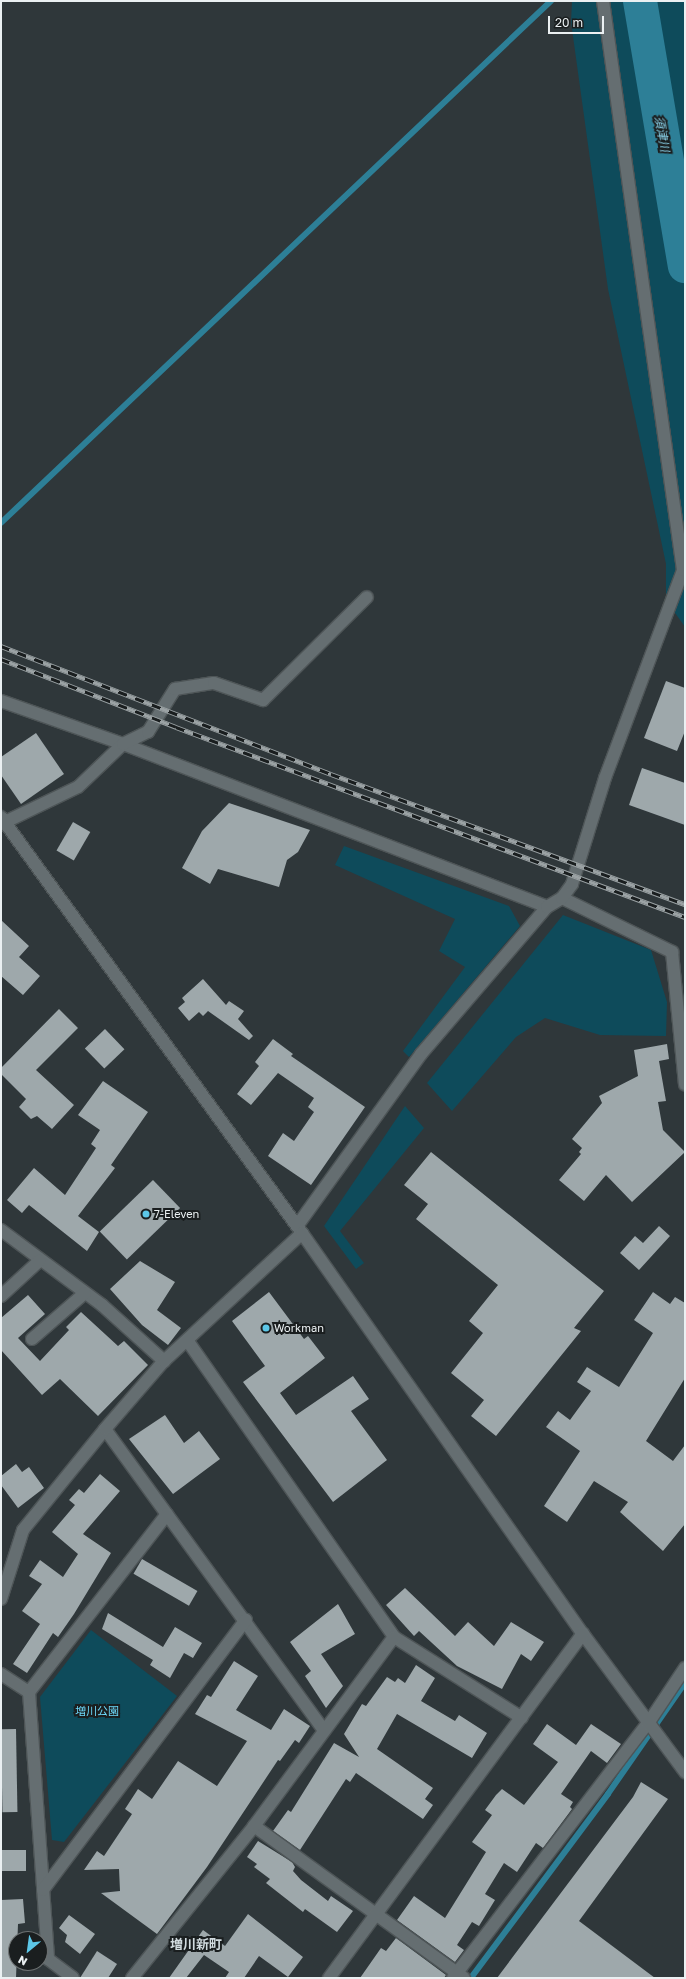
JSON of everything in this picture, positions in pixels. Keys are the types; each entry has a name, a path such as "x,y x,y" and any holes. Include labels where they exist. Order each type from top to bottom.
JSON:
{"street":[{"path":"1,1599 23,1530 105,1429 164,1361 299,1230 421,1054 547,907 562,898 572,884 605,778 683,570 603,1"},
{"path":"367,596 263,700 214,683 175,689 148,732 123,744 78,787 2,821 299,1230 583,1634 685,1772"},
{"path":"1,700 123,744 547,907"},
{"path":"562,898 672,952 685,1084"},
{"path":"1,1230 39,1261 102,1305 164,1361"},
{"path":"1,1296 39,1261"},
{"path":"32,1339 85,1293"},
{"path":"187,1340 394,1637 522,1718"},
{"path":"105,1429 246,1620 324,1730"},
{"path":"73,1978 48,1959 29,1692 167,1514"},
{"path":"43,1890 246,1620"},
{"path":"329,1978 583,1634"},
{"path":"132,1978 254,1826 394,1637"},
{"path":"254,1826 458,1976 649,1722 685,1668"},
{"path":"1,1674 29,1692"}],"green space":[{"path":"572,1 685,1 685,627 666,600 666,564 608,289 571,22"},
{"path":"344,846 509,906 520,926 409,1057 403,1051 465,967 439,951 455,919 335,865"},
{"path":"563,915 651,950 667,1002 666,1036 600,1035 545,1018 516,1037 452,1111 427,1083"},
{"path":"405,1106 424,1128 340,1231 364,1263 356,1269 324,1226"},
{"name":"増川公園","path":"91,1630 177,1696 64,1842 52,1840 40,1697"}],"building":[{"path":"666,681 685,688 685,731 677,751 644,738"},
{"path":"36,733 64,774 21,804 1,775 1,757"},
{"path":"642,768 685,783 685,825 629,805"},
{"path":"229,803 310,830 298,852 287,860 279,887 218,869 210,884 182,868 202,831"},
{"path":"73,822 90,832 74,861 56,851"},
{"path":"1,920 29,946 19,957 40,976 23,995 1,976"},
{"path":"203,979 226,1005 229,1001 244,1011 238,1019 253,1036 249,1040 208,1011 203,1016 199,1012 189,1021 178,1008 185,1002 182,998"},
{"path":"59,1009 78,1028 36,1070 74,1105 52,1129 37,1116 31,1119 19,1107 26,1099 1,1074 1,1068"},
{"path":"105,1029 124,1049 104,1069 85,1048"},
{"path":"273,1039 293,1054 291,1056 365,1107 311,1185 268,1156 283,1133 294,1141 314,1112 308,1107 314,1098 278,1073 251,1105 237,1094 259,1066 255,1062"},
{"path":"667,1044 669,1059 659,1061 666,1101 658,1102 663,1130 685,1152 632,1202 606,1175 584,1201 559,1180 581,1154 579,1152 582,1148 572,1139 602,1103 599,1096 638,1076 634,1050"},
{"path":"103,1081 148,1112 111,1165 115,1168 78,1216 99,1232 87,1251 29,1205 22,1213 7,1200 34,1168 65,1195 96,1148 91,1144 100,1130 78,1115"},
{"path":"431,1152 604,1291 574,1328 581,1331 496,1436 471,1416 484,1400 451,1373 483,1333 469,1321 498,1285 416,1219 428,1204 404,1185"},
{"name":"7-Eleven","path":"153,1180 180,1208 127,1259 100,1231"},
{"path":"659,1226 670,1236 639,1270 620,1253 635,1236 643,1243"},
{"path":"140,1261 175,1282 157,1310 181,1328 168,1345 142,1325 110,1289"},
{"path":"269,1292 304,1339 308,1336 325,1358 280,1393 296,1415 353,1376 369,1399 351,1411 387,1460 333,1502 243,1382 265,1366 232,1321"},
{"path":"653,1292 670,1304 675,1297 685,1303 685,1378 646,1441 673,1461 685,1445 685,1524 663,1551 620,1512 628,1502 594,1481 567,1522 544,1506 580,1451 546,1427 558,1411 570,1420 591,1391 577,1382 587,1367 619,1387 653,1333 634,1320"},
{"path":"28,1295 45,1314 18,1338 40,1361 69,1330 66,1327 81,1312 118,1346 124,1341 148,1365 98,1416 60,1379 42,1395 1,1350 1,1318"},
{"path":"165,1415 184,1443 199,1431 220,1459 173,1494 129,1439"},
{"path":"16,1464 22,1472 29,1467 44,1488 18,1508 1,1485 1,1476"},
{"path":"100,1474 120,1491 83,1534 111,1553 74,1614 58,1637 53,1633 27,1673 13,1664 40,1624 22,1611 42,1584 29,1576 40,1560 63,1577 78,1554 52,1532 75,1505 69,1500 79,1489 84,1493"},
{"path":"142,1559 197,1591 189,1606 134,1574"},
{"path":"405,1588 455,1636 468,1622 494,1646 511,1622 544,1642 531,1661 521,1654 502,1689 457,1666 419,1631 414,1636 386,1605"},
{"path":"338,1604 355,1634 321,1654 343,1686 326,1708 305,1676 311,1671 290,1642"},
{"path":"108,1613 163,1647 175,1627 202,1643 193,1658 184,1653 170,1678 150,1665 153,1660 102,1629"},
{"path":"234,1661 258,1676 236,1710 271,1730 284,1709 310,1726 299,1743 295,1740 280,1761 278,1760 207,1867 157,1934 101,1893 120,1891 119,1869 84,1870 97,1851 104,1856 132,1814 125,1809 138,1789 152,1799 178,1761 217,1786 247,1741 195,1714 207,1695 211,1697"},
{"path":"416,1665 435,1678 421,1701 455,1721 459,1715 487,1733 472,1758 397,1714 377,1749 433,1788 425,1799 433,1805 423,1819 356,1773 350,1782 346,1779 300,1850 273,1831 288,1810 291,1812 334,1743 359,1757 344,1734 362,1704 366,1706 387,1677 395,1682 398,1678 405,1683"},
{"path":"547,1724 576,1745 591,1724 621,1744 607,1763 591,1751 561,1794 573,1802 570,1807 572,1809 543,1848 536,1843 517,1872 504,1863 485,1894 495,1900 479,1926 472,1922 457,1945 464,1950 455,1962 397,1920 414,1896 445,1918 486,1852 472,1842 492,1815 485,1810 502,1789 524,1805 558,1762 533,1744"},
{"path":"1,1729 16,1729 17,1812 2,1812"},
{"path":"641,1782 668,1799 579,1921 655,1978 497,1978 633,1797"},
{"path":"258,1841 292,1862 295,1867 293,1871 301,1880 328,1901 331,1896 353,1911 337,1932 305,1909 303,1912 266,1883 270,1879 254,1867 257,1864 247,1857"},
{"path":"1,1850 26,1850 26,1871 1,1871"},
{"path":"23,1899 25,1923 18,1924 18,1931 8,1931 8,1971 16,1971 16,1978 1,1978 1,1900"},
{"path":"248,1914 303,1957 288,1977 259,1956 244,1978 225,1978 229,1972 204,1955 186,1978 169,1978 203,1930 225,1946"},
{"path":"69,1915 95,1934 80,1954 65,1942 67,1935 59,1928"},
{"path":"396,1938 446,1975 444,1978 360,1978 381,1948 386,1951"},
{"path":"97,1951 117,1964 108,1978 80,1978"}],"waterway":[{"path":"1,523 551,1"},
{"name":"須津川","path":"640,1 685,266"},
{"path":"471,1978 608,1794 685,1683"}],"railway":[{"path":"1,646 331,774 685,904"},
{"path":"1,659 176,727 685,917"}],"place":[{"name":"7-Eleven","path":"146,1214"},
{"name":"Workman","path":"266,1328"}],"district":[{"name":"増川新町","path":"196,1944"}]}
